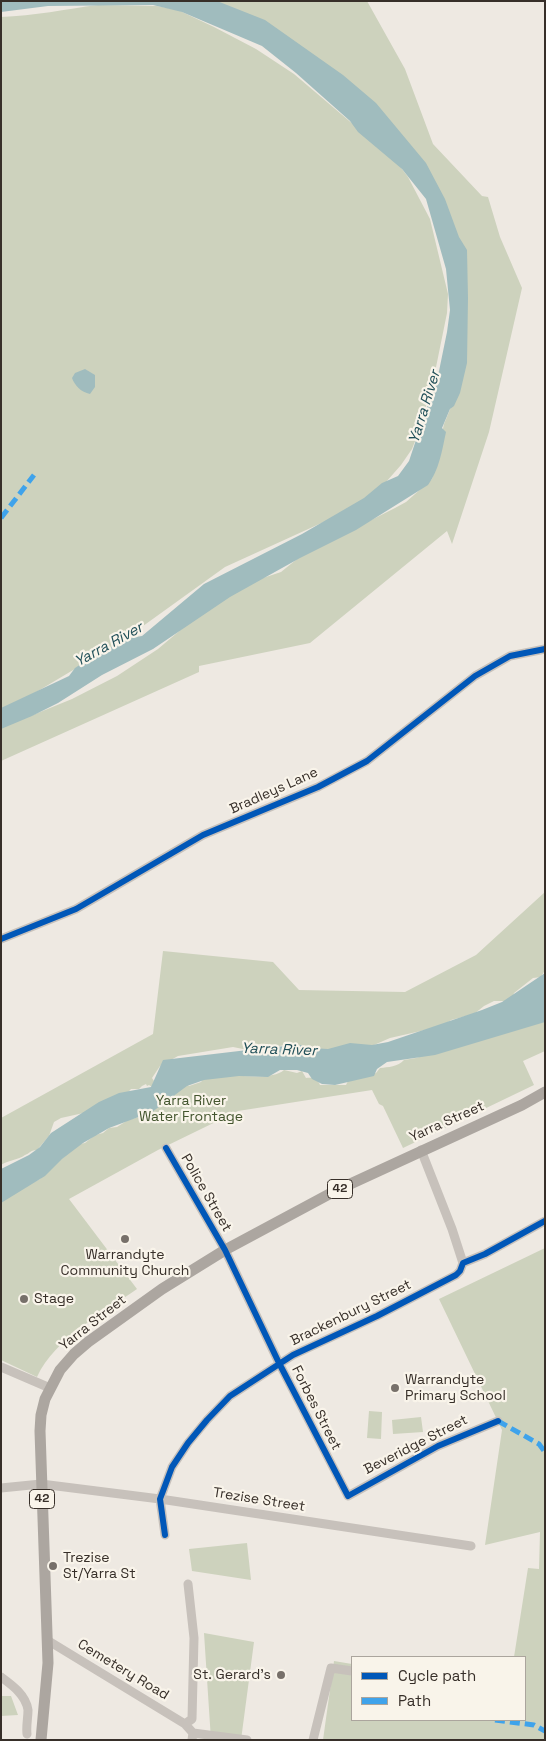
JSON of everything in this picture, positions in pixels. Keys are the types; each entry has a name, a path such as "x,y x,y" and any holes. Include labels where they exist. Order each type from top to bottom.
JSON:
{"main road":[{"name":"Yarra Street","path":"41,1740 47,1670 47,1640 40,1431 41,1415 50,1388 60,1370 88,1342 155,1294 225,1250 335,1191 522,1105 545,1092"}],"street":[{"name":"Bradleys Lane","path":"1,939 76,909 203,835 318,787 368,761 475,676 510,656 545,649"},
{"name":"Police Street","path":"166,1148 225,1250"},
{"path":"421,1150 452,1229 463,1263"},
{"name":"Brackenbury Street","path":"164,1535 160,1499 172,1467 188,1443 230,1396 279,1363 377,1316 456,1275 463,1263 486,1254 545,1222"},
{"name":"Forbes Street","path":"225,1250 279,1363 348,1496"},
{"path":"1,1367 50,1388"},
{"path":"262,1374 277,1374 288,1380"},
{"name":"Beveridge Street","path":"348,1496 438,1446 498,1421"},
{"name":"Trezise Street","path":"1,1488 42,1484 160,1499 471,1546"},
{"path":"188,1584 194,1638 192,1719 185,1724 193,1736 247,1740"},
{"name":"Cemetery Road","path":"47,1640 185,1724"},
{"path":"313,1740 331,1668 351,1671"},
{"path":"1,1677 18,1691 26,1703 28,1712 26,1737"},
{"path":"26,1737 30,1730 43,1727"},
{"name":"Yarra Street","path":"26,1737 41,1740"}],"green space":[{"path":"216,1 367,1 405,69 433,144 482,196 488,197 500,237 522,288 489,432 452,544 447,531 310,643 199,666 199,672 1,761 1,728 72,699 117,676 158,649 218,601 260,579 281,572 302,555 406,502 432,479 444,424 451,407 454,225 310,53 265,25"},
{"path":"98,5 157,6 178,10 214,27 256,49 294,74 374,142 399,165 408,177 430,219 448,294 447,313 434,377 419,431 412,449 379,490 339,515 225,567 125,639 1,711 1,17 38,14"},
{"path":"545,892 545,970 541,977 533,978 514,993 512,999 494,1001 474,1014 451,1020 443,1026 390,1038 374,1045 321,1051 288,1045 269,1047 259,1044 248,1050 233,1047 178,1056 160,1066 152,1078 154,1081 152,1087 146,1084 139,1089 131,1089 122,1099 88,1112 61,1118 54,1122 49,1136 37,1150 1,1165 1,1118 153,1034 163,951 273,962 299,990 405,992 476,955"},
{"name":"Yarra River Water Frontage","path":"545,1016 545,1051 523,1061 534,1085 403,1148 383,1106 379,1104 372,1090 238,1111 158,1150 69,1199 137,1289 68,1338 55,1350 37,1377 1,1360 1,1198 40,1179 79,1144 85,1143 109,1128 117,1127 165,1103 186,1084 189,1086 201,1082 208,1072 269,1076 284,1070 297,1073 302,1071 306,1078 318,1081 320,1085 346,1085 348,1081 376,1073 380,1068 390,1067 404,1060 416,1058"},
{"path":"545,1248 545,1740 323,1740 334,1661 351,1664 351,1721 526,1721 526,1656 514,1656 528,1568 539,1569 540,1532 485,1545 502,1430 439,1299"},
{"path":"369,1411 382,1412 381,1439 367,1438"},
{"path":"421,1417 423,1432 393,1434 392,1420"},
{"path":"247,1543 251,1580 192,1571 189,1549"},
{"path":"204,1633 254,1642 241,1740 211,1740"},
{"path":"1,1696 11,1696 18,1715 1,1716"}],"water":[{"path":"1,1 217,1 265,20 343,75 376,103 426,163 445,199 459,237 467,250 468,298 467,363 460,393 454,406 450,409 442,428 446,432 441,453 435,473 428,485 356,530 300,558 230,597 153,649 102,675 58,703 1,729 1,708 69,676 75,668 93,656 129,638 142,636 204,584 302,534 364,498 382,483 398,476 409,461 439,371 450,310 446,269 426,199 402,169 358,132 350,121 296,73 262,46 182,12 153,5 48,6 1,12"},
{"path":"85,369 95,375 95,387 90,394 79,388 72,378 75,373"},
{"name":"Yarra River","path":"545,973 545,1022 435,1055 387,1062 377,1069 374,1076 335,1085 322,1084 312,1079 308,1073 297,1070 280,1070 268,1077 239,1076 204,1080 187,1086 152,1112 109,1128 83,1143 62,1159 45,1176 1,1203 1,1169 29,1155 40,1147 51,1133 99,1102 119,1093 151,1087 163,1060 273,1047 301,1045 311,1048 328,1049 350,1043 372,1045 388,1042 502,1002"}],"marked path":[{"path":"1,518 34,475"},
{"path":"498,1421 539,1444 545,1452"},
{"path":"503,1721 534,1725 545,1731"}],"cycle path":[{"path":"1,939 76,909 203,835 318,787 367,761 475,676 510,656 545,649"},
{"path":"166,1148 225,1250 279,1363 348,1496 438,1446 498,1421"},
{"path":"165,1535 160,1499 172,1467 188,1443 230,1396 293,1355 377,1316 456,1275 463,1263 485,1254 545,1221"}],"place":[{"name":"Warrandyte Community Church","path":"125,1239"},
{"name":"Stage","path":"24,1299"},
{"name":"Warrandyte Primary School","path":"395,1388"},
{"name":"Trezise St/Yarra St","path":"53,1566"},
{"name":"St. Gerard's","path":"281,1675"}]}
